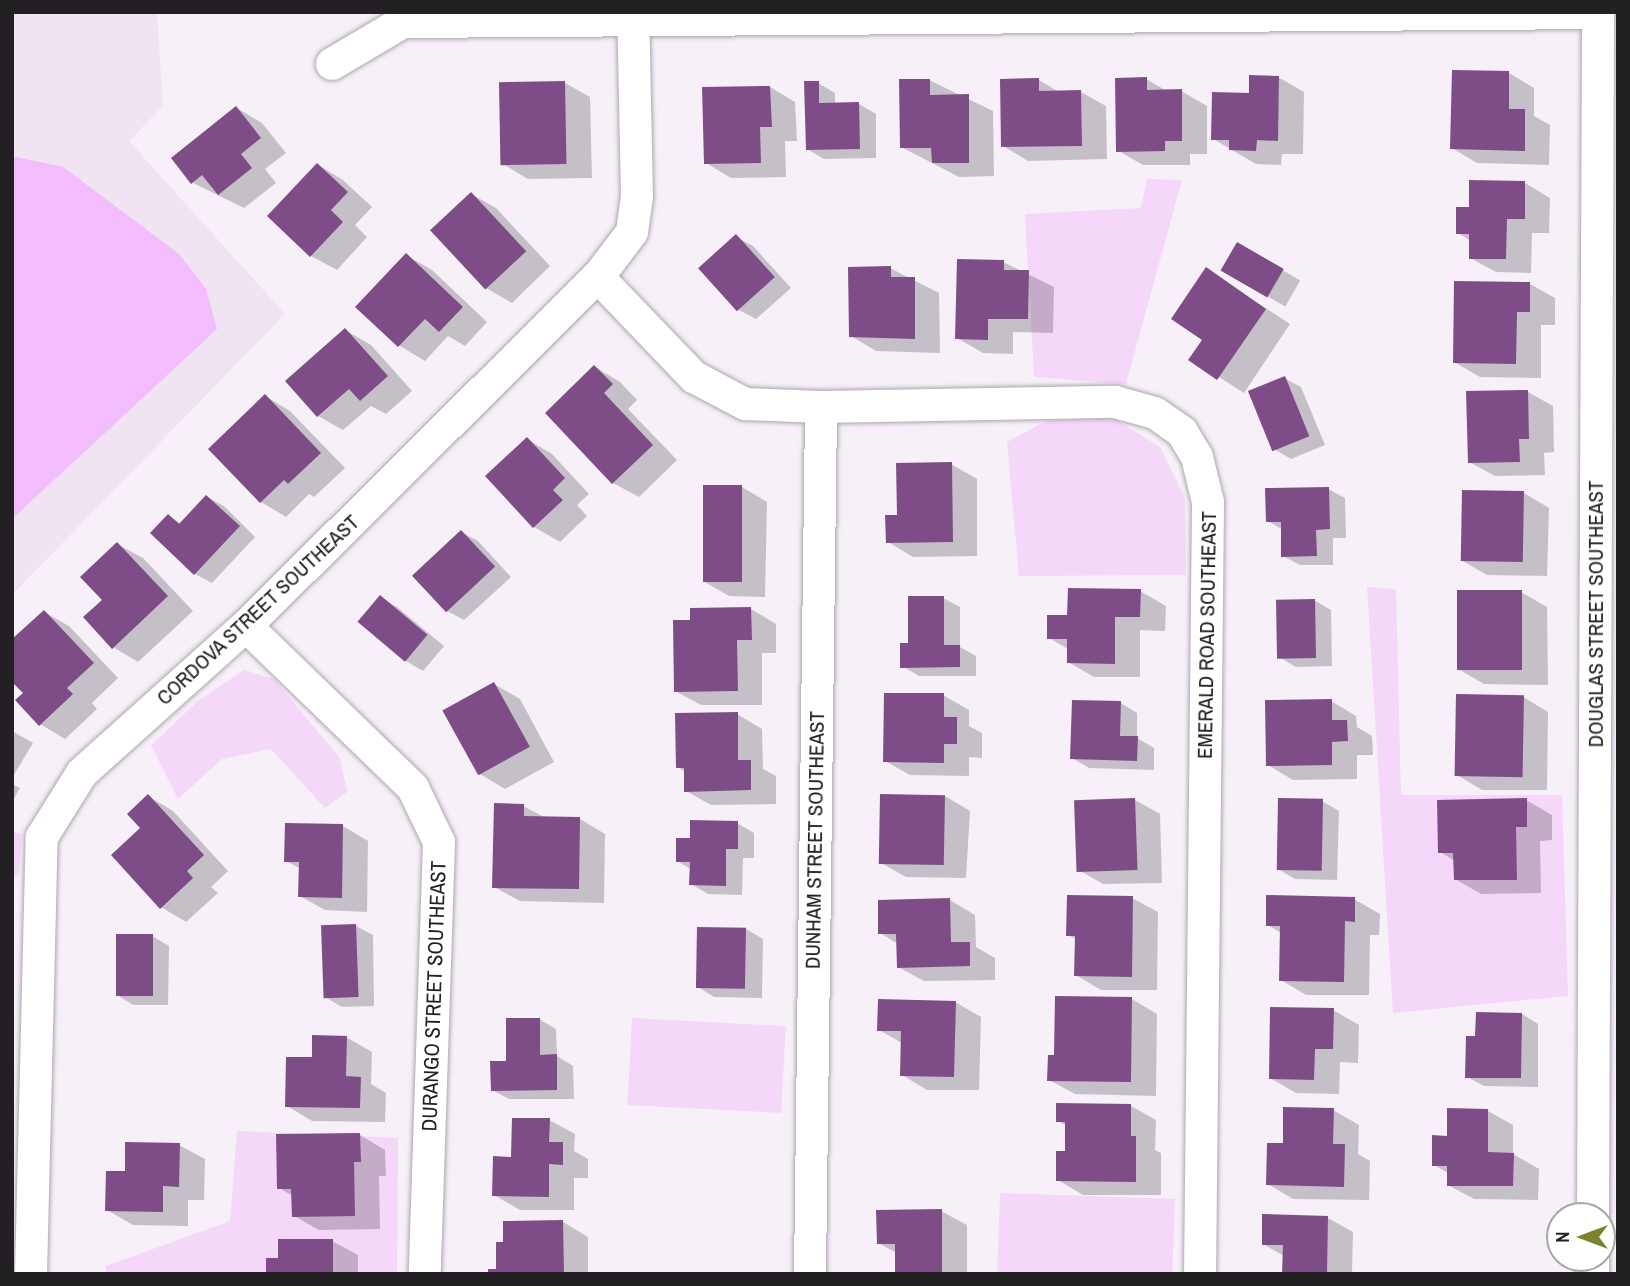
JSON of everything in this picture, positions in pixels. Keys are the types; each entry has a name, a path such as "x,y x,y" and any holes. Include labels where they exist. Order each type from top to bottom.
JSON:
{"street":[{"path":"332,64 403,22 633,15 1598,13"},
{"name":"DOUGLAS STREET SOUTHEAST","path":"1594,1202 1598,13"},
{"name":"CORDOVA STREET SOUTHEAST","path":"31,1274 42,837 82,773 246,626 598,277 632,232 636,196 633,15"},
{"name":"EMERALD ROAD SOUTHEAST","path":"598,277 694,377 745,404 821,407 1115,402 1155,413 1182,432 1197,457 1209,502 1200,1274"},
{"name":"DUNHAM STREET SOUTHEAST","path":"810,1274 821,407"},
{"name":"DURANGO STREET SOUTHEAST","path":"246,626 413,788 439,842 425,1274"}],"shaded area":[{"path":"12,12 157,12 163,106 129,141 285,314 12,595"},
{"path":"12,158 63,167 179,254 206,289 217,329 12,519"},
{"path":"1147,179 1182,180 1126,384 1034,377 1025,214 1141,208"},
{"path":"1111,417 1160,447 1185,498 1186,575 1019,576 1007,442 1046,421"},
{"path":"1367,587 1396,589 1401,795 1562,795 1568,996 1393,1013"},
{"path":"244,670 274,679 340,758 347,792 325,808 271,749 222,759 178,799 151,745 199,700"},
{"path":"12,831 22,834 19,875 12,877"},
{"path":"632,1018 786,1026 781,1113 627,1105"},
{"path":"237,1131 398,1138 397,1274 106,1274 106,1266 230,1221"},
{"path":"1000,1193 1175,1199 1172,1274 997,1274"}],"building":[{"path":"1452,70 1509,71 1509,109 1525,109 1525,151 1450,149"},
{"path":"1249,75 1279,76 1278,141 1257,140 1256,151 1229,150 1229,140 1211,140 1212,92 1249,93"},
{"path":"1147,77 1147,90 1182,89 1182,141 1165,141 1165,151 1116,152 1115,78"},
{"path":"1039,78 1039,91 1081,90 1082,146 1001,147 1000,79"},
{"path":"899,79 930,79 930,95 969,94 969,163 932,163 931,148 900,148"},
{"path":"565,81 566,164 500,165 499,82"},
{"path":"804,81 819,81 819,103 859,102 860,149 806,150"},
{"path":"770,86 772,127 760,127 761,163 704,164 702,87"},
{"path":"236,106 261,138 241,154 252,168 218,195 202,175 191,184 171,158"},
{"path":"317,163 348,192 331,210 343,222 310,257 267,216"},
{"path":"1469,180 1525,181 1525,219 1507,219 1506,259 1469,259 1469,234 1456,234 1456,207 1469,207"},
{"path":"471,192 526,251 485,289 430,230"},
{"path":"736,234 775,277 737,311 698,268"},
{"path":"1237,242 1284,269 1267,298 1220,271"},
{"path":"406,253 463,307 439,332 425,319 398,347 355,307"},
{"path":"957,259 1004,260 1004,270 1029,270 1028,319 988,319 988,340 955,339"},
{"path":"891,266 891,277 915,277 915,339 849,337 848,267"},
{"path":"1206,267 1266,309 1217,380 1188,360 1202,340 1171,319"},
{"path":"1454,281 1530,282 1530,312 1517,312 1516,364 1453,363"},
{"path":"345,328 388,376 360,401 349,389 317,417 285,381"},
{"path":"594,365 613,384 604,393 653,445 612,484 545,413"},
{"path":"1285,376 1309,436 1272,451 1248,391"},
{"path":"1528,390 1529,439 1519,439 1520,462 1468,463 1466,391"},
{"path":"265,394 321,453 288,484 284,480 260,503 208,449"},
{"path":"527,437 565,478 553,490 563,500 533,528 485,476"},
{"path":"952,462 953,542 886,543 885,515 897,515 896,463"},
{"path":"703,485 742,485 742,582 703,582"},
{"path":"1329,487 1330,529 1316,530 1317,556 1281,557 1281,522 1266,522 1265,488"},
{"path":"1462,490 1524,491 1523,562 1461,561"},
{"path":"206,495 240,526 194,575 150,533 168,514 179,524"},
{"path":"461,530 495,567 446,612 412,576"},
{"path":"117,542 168,596 112,649 83,617 102,600 80,577"},
{"path":"1068,588 1141,589 1140,617 1115,617 1115,664 1067,663 1067,639 1047,639 1047,615 1067,615"},
{"path":"1457,590 1522,590 1522,670 1457,670"},
{"path":"380,595 427,635 405,662 358,622"},
{"path":"908,596 944,596 944,645 960,645 960,667 900,668 900,643 908,643"},
{"path":"1315,599 1316,658 1277,659 1276,600"},
{"path":"751,607 752,640 737,640 738,691 674,692 673,620 690,620 690,608"},
{"path":"44,610 94,663 67,688 73,694 39,726 15,700 23,693 12,682 12,639"},
{"path":"494,682 530,747 478,775 442,711"},
{"path":"884,693 944,693 944,717 957,717 957,744 944,744 944,763 883,762"},
{"path":"1456,694 1524,695 1523,777 1455,776"},
{"path":"1332,699 1332,720 1347,720 1348,741 1332,742 1332,765 1266,766 1265,700"},
{"path":"1072,700 1121,701 1120,736 1138,736 1137,761 1070,759"},
{"path":"738,712 738,760 751,760 751,790 684,792 684,768 676,768 675,713"},
{"path":"148,794 204,855 187,871 193,878 160,909 111,855 140,828 127,814"},
{"path":"880,794 945,795 944,865 879,864"},
{"path":"1135,798 1138,870 1077,872 1074,800"},
{"path":"1278,798 1323,799 1322,871 1277,870"},
{"path":"1527,798 1527,827 1516,827 1517,880 1454,880 1453,853 1438,853 1437,800"},
{"path":"494,803 524,804 524,816 580,817 579,889 492,888"},
{"path":"690,820 738,821 738,849 726,849 726,886 689,885 690,862 676,862 676,838 690,838"},
{"path":"285,823 343,824 342,898 298,897 299,862 284,862"},
{"path":"1067,895 1133,896 1132,977 1074,976 1075,936 1066,936"},
{"path":"1266,895 1355,897 1355,922 1345,921 1344,982 1279,981 1280,926 1266,926"},
{"path":"950,898 951,942 970,942 970,966 897,968 896,934 878,934 878,900"},
{"path":"356,924 359,997 324,998 321,925"},
{"path":"697,927 746,928 745,989 696,988"},
{"path":"116,934 153,934 153,996 116,996"},
{"path":"1055,996 1132,997 1131,1082 1047,1081 1048,1055 1054,1055"},
{"path":"878,999 956,1001 954,1077 900,1076 901,1031 877,1031"},
{"path":"1270,1007 1334,1008 1333,1049 1315,1049 1314,1080 1269,1079"},
{"path":"1476,1012 1522,1013 1521,1078 1465,1078 1466,1036 1475,1036"},
{"path":"506,1018 540,1018 540,1055 557,1054 557,1090 491,1091 490,1061 506,1061"},
{"path":"312,1035 347,1036 346,1076 361,1077 360,1108 285,1107 286,1057 312,1057"},
{"path":"1056,1103 1131,1104 1131,1136 1136,1136 1136,1182 1056,1181 1056,1151 1065,1151 1065,1122 1056,1122"},
{"path":"1283,1107 1334,1108 1333,1144 1345,1144 1344,1187 1266,1185 1267,1143 1283,1143"},
{"path":"1447,1108 1488,1109 1488,1152 1514,1153 1513,1186 1447,1186 1447,1166 1432,1166 1432,1135 1447,1136"},
{"path":"512,1118 550,1118 549,1142 563,1142 563,1165 549,1164 549,1197 492,1196 493,1156 511,1157"},
{"path":"360,1133 361,1162 354,1162 355,1216 292,1217 291,1189 277,1189 276,1134"},
{"path":"125,1142 180,1143 179,1187 163,1186 163,1212 105,1211 106,1171 125,1171"},
{"path":"942,1209 942,1274 895,1274 895,1244 877,1244 876,1210"},
{"path":"1262,1214 1328,1216 1327,1274 1282,1274 1283,1245 1262,1245"},
{"path":"563,1220 564,1274 488,1274 488,1269 496,1269 496,1242 503,1242 503,1221"},
{"path":"278,1239 333,1239 333,1274 266,1274 266,1258 278,1258"}]}
